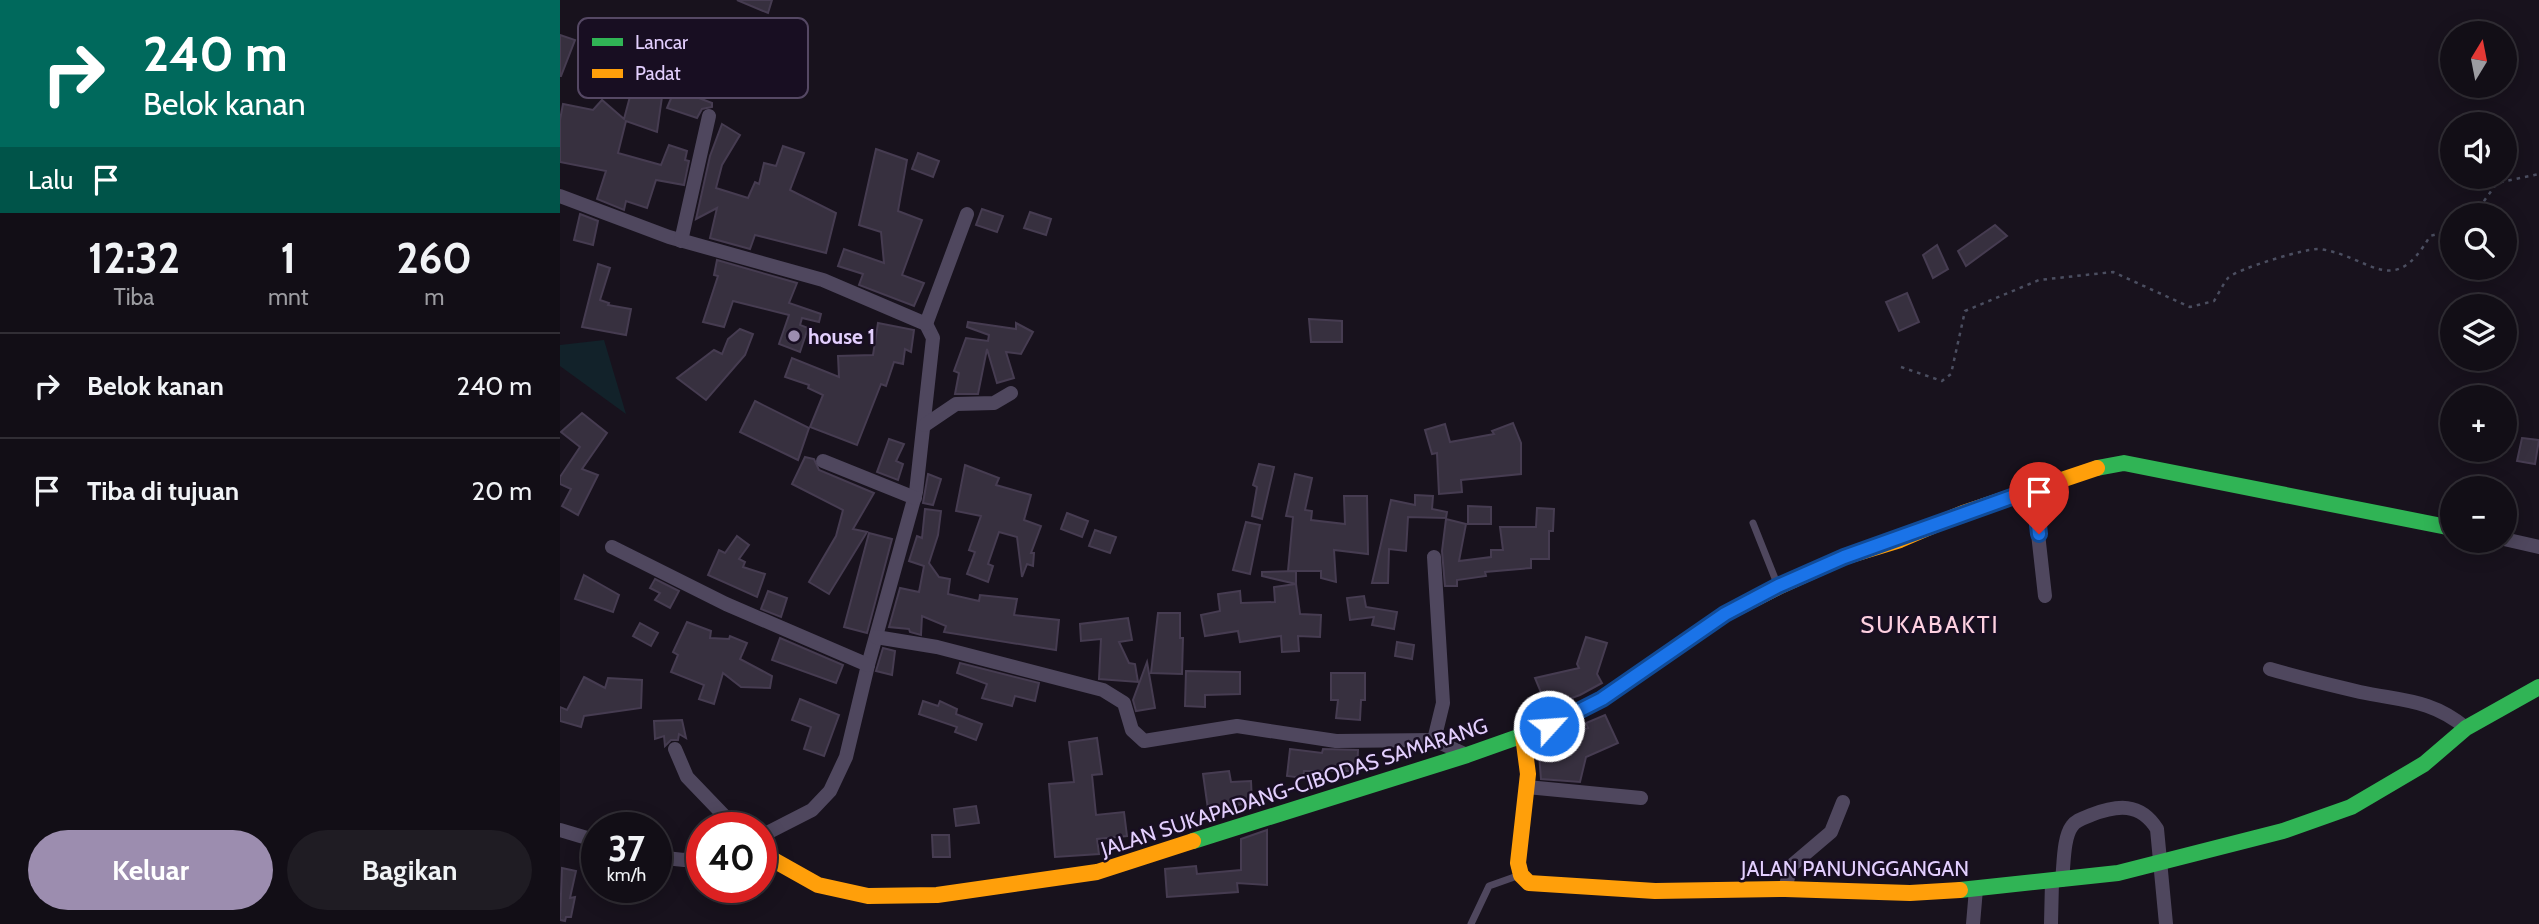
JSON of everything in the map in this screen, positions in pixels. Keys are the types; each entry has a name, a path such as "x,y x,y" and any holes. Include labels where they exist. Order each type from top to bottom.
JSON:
{"street":[{"path":"681,241 709,116"},
{"path":"560,196 681,241 823,280 926,324 933,338 915,498 868,665 846,757 830,791 812,810 777,828"},
{"path":"926,324 967,214"},
{"path":"925,425 956,404 994,403 1011,393"},
{"path":"823,461 915,498"},
{"name":"JALAN SUKAPADANG-CIBODAS SAMARANG","path":"777,862 818,885 868,896 937,895 1097,873 1523,736 1602,699 1725,614 1778,586 1844,557 2108,464 2124,463 2440,526"},
{"path":"2034,489 2045,596"},
{"path":"2517,542 2539,547"},
{"path":"612,547 726,604 868,665"},
{"path":"1434,557 1443,703 1434,740"},
{"path":"876,636 937,647 1103,690 1124,703 1134,734 1144,741 1237,726 1336,741 1434,740 1467,755"},
{"path":"2270,669 2318,683 2400,698 2446,712 2466,729"},
{"name":"JALAN PANUNGGANGAN","path":"1521,875 1529,883 1540,885 1655,891 1786,889 1910,893 2057,881 2161,863 2283,831 2351,807 2424,764 2466,729 2539,687"},
{"path":"1521,875 1518,863 1527,788 1523,736"},
{"path":"675,749 687,777 721,812"},
{"path":"1527,788 1641,798"},
{"path":"1786,889 1791,866 1830,832 1843,802"},
{"path":"2051,924 2057,881 2070,828 2078,820 2111,807 2123,806 2135,809 2153,822 2161,842 2166,924"},
{"path":"560,830 581,836"},
{"path":"1973,924 1976,889"}],"lane":[{"path":"1753,523 1778,586"},
{"path":"1471,924 1489,886 1521,875"}],"path":[{"path":"2483,203 2497,183 2539,174"},
{"path":"1901,367 1942,381 1951,373 1965,311 2039,280 2113,272 2190,307 2214,301 2229,277 2242,268 2318,248 2377,270 2406,268 2417,258 2430,236 2440,233"}],"shaded area":[{"path":"604,340 626,414 560,366 560,345"}],"building":[{"path":"737,0 772,0 768,13"},
{"path":"560,35 575,40 561,76 560,76"},
{"path":"630,98 662,98 657,132 626,121 618,153 661,165 669,145 687,151 685,160 689,161 684,185 656,180 647,208 626,201 624,210 597,199 606,171 560,162 560,120 563,104 593,110 602,100 624,119"},
{"path":"671,98 699,98 712,103 712,107 702,109 697,118 667,108"},
{"path":"722,124 740,135 722,165 716,188 748,198 755,182 759,184 764,163 776,166 783,146 804,153 790,190 836,213 826,253 755,235 750,249 710,238 717,208 696,219 710,156"},
{"path":"876,149 907,160 898,211 922,220 902,275 924,283 914,306 859,285 863,274 838,266 844,249 884,263 881,232 859,225"},
{"path":"918,153 939,161 933,177 912,169"},
{"path":"982,209 1003,216 997,232 976,225"},
{"path":"1030,212 1051,219 1046,235 1024,228"},
{"path":"580,214 598,221 593,245 574,240"},
{"path":"1995,225 2007,236 1966,266 1958,251"},
{"path":"1937,245 1948,269 1933,278 1923,255"},
{"path":"717,260 797,283 789,303 821,314 819,322 802,318 800,325 808,328 800,352 779,344 789,315 733,301 724,327 703,322 718,276 714,275"},
{"path":"598,264 610,268 600,300 609,303 608,305 631,309 626,335 582,327"},
{"path":"1907,293 1919,322 1899,331 1886,302"},
{"path":"1309,319 1342,321 1342,342 1311,342"},
{"path":"968,322 1016,329 1016,323 1033,332 1021,354 1006,352 1014,378 997,383 987,349 978,394 955,394 959,373 954,371 966,338 988,341 989,335 967,327"},
{"path":"878,323 914,330 911,352 905,349 903,364 894,362 886,386 881,384 857,445 810,427 823,395 808,388 809,385 785,377 792,358 839,377 838,356 873,355"},
{"path":"740,329 753,334 745,355 706,400 677,378 714,350 722,354 728,339"},
{"path":"755,401 809,428 798,460 740,432"},
{"path":"582,413 607,433 582,469 598,475 578,515 562,506 571,489 560,484 560,477 580,447 561,432"},
{"path":"1513,423 1521,443 1521,474 1461,480 1462,492 1439,494 1437,453 1432,454 1425,430 1445,424 1450,442 1494,434 1492,431"},
{"path":"2522,438 2539,440 2535,464 2517,461"},
{"path":"889,439 904,444 896,461 903,464 898,480 877,472"},
{"path":"805,457 814,459 819,470 874,493 853,529 867,532 829,594 809,582 836,536 843,510 792,484"},
{"path":"1259,464 1274,467 1262,519 1252,516 1257,487 1253,485"},
{"path":"965,465 999,478 996,485 1031,495 1024,520 1041,526 1031,553 1034,553 1033,566 1027,564 1022,577 1017,537 999,532 988,564 993,566 988,582 967,574 975,552 969,550 981,516 956,511"},
{"path":"928,474 941,479 933,505 923,503"},
{"path":"1295,474 1312,478 1305,510 1312,511 1311,520 1345,524 1344,496 1367,496 1368,554 1334,550 1336,582 1321,578 1321,571 1288,571 1293,517 1286,516"},
{"path":"1415,495 1433,496 1432,509 1447,512 1446,518 1408,517 1406,551 1389,549 1388,583 1372,583 1391,500 1415,505"},
{"path":"1468,506 1491,507 1491,524 1468,524"},
{"path":"1537,508 1554,509 1553,531 1549,531 1549,559 1531,559 1531,568 1485,572 1486,576 1457,580 1457,586 1445,586 1442,551 1446,519 1466,524 1459,561 1491,557 1491,550 1503,550 1500,527 1536,527"},
{"path":"925,509 941,511 938,535 929,563 939,577 950,579 948,594 979,601 980,595 1017,599 1014,615 1059,620 1056,650 944,632 946,626 922,616 921,635 910,632 909,629 889,627 900,588 919,592 924,566 909,561 917,536 922,538"},
{"path":"1067,513 1088,521 1082,537 1061,529"},
{"path":"1246,522 1260,525 1250,574 1233,570"},
{"path":"1095,530 1116,537 1110,553 1089,546"},
{"path":"869,533 892,539 867,633 844,627"},
{"path":"737,536 749,545 739,559 745,562 743,567 765,574 757,597 708,575 719,550 725,553"},
{"path":"1296,571 1296,584 1262,576 1262,572"},
{"path":"584,575 619,595 613,612 575,599"},
{"path":"655,579 679,591 670,608 655,600 660,593 650,588"},
{"path":"1296,584 1300,614 1321,615 1320,637 1298,636 1299,651 1282,652 1281,636 1240,642 1238,631 1205,636 1201,615 1220,611 1218,594 1240,591 1241,603 1275,602 1274,587"},
{"path":"768,591 787,598 781,617 761,609"},
{"path":"1364,596 1366,607 1397,612 1394,629 1372,625 1374,617 1350,620 1347,598"},
{"path":"1158,613 1180,613 1180,638 1183,638 1182,674 1151,673"},
{"path":"1128,618 1132,640 1119,642 1129,663 1135,664 1138,682 1099,679 1101,639 1081,641 1080,624"},
{"path":"687,622 711,631 710,638 729,639 730,636 747,643 740,659 772,676 770,688 741,687 723,673 714,704 699,699 704,685 671,672 678,655 673,652"},
{"path":"640,623 658,633 651,646 633,636"},
{"path":"1586,637 1607,643 1597,674 1602,683 1580,695 1547,707 1535,678 1579,668 1577,664"},
{"path":"780,638 843,665 836,683 772,660"},
{"path":"1397,642 1414,645 1412,659 1395,656"},
{"path":"883,648 895,651 892,675 876,671"},
{"path":"1147,662 1155,708 1136,711 1133,700"},
{"path":"960,663 1039,683 1035,701 1015,696 1012,706 982,698 987,684 957,673"},
{"path":"1186,671 1240,672 1240,694 1205,695 1205,707 1185,706"},
{"path":"1331,673 1365,673 1365,700 1361,700 1360,720 1336,718 1338,700 1331,700"},
{"path":"584,677 605,688 608,678 642,680 641,708 584,716 581,727 560,721 560,707 567,710"},
{"path":"800,699 839,715 824,756 804,749 811,727 792,720"},
{"path":"923,701 938,706 940,701 957,709 956,714 982,724 976,740 955,732 957,727 919,714"},
{"path":"1605,715 1618,743 1586,757 1580,782 1541,779 1539,754 1544,752 1542,742 1588,728 1586,723"},
{"path":"682,720 686,738 679,734 678,740 671,740 665,746 664,736 655,739 654,721"},
{"path":"1097,738 1102,774 1092,775 1096,815 1124,812 1127,836 1097,839 1099,854 1055,857 1049,784 1074,782 1069,742"},
{"path":"1290,749 1322,753 1323,749 1358,750 1357,771 1304,771 1303,778 1287,776"},
{"path":"1229,771 1231,782 1251,781 1252,803 1208,809 1203,774"},
{"path":"976,806 979,823 956,826 954,809"},
{"path":"1267,830 1267,885 1237,883 1238,892 1167,897 1165,869 1196,866 1197,874 1241,870 1241,839"},
{"path":"932,835 949,835 950,857 933,857"},
{"path":"562,868 576,871 570,898 575,897 571,917 566,917 565,921 560,920"}],"traffic: fast":[{"path":"2097,468 2124,463 2440,526"},
{"path":"1960,890 2118,873 2283,831 2351,807 2424,764 2466,728 2539,687"},
{"path":"1193,841 1467,755 1549,726 1575,713"}],"traffic: slow":[{"path":"1575,713 1602,699 1725,614 1778,587 1844,557 1900,540 1963,513 2097,468"},
{"path":"1523,736 1528,774 1518,863 1521,875 1529,883 1655,891 1785,889 1910,893 1960,890"},
{"path":"777,862 818,885 868,896 937,895 1097,872 1193,841"}],"place":[{"name":"house 1","path":"794,336"}],"district":[{"name":"SUKABAKTI","path":"1930,624"}],"route":[{"path":"1549,726 1602,699 1725,614 1778,586 1844,557 1900,540 1963,513 2034,489 2039,534"}]}
